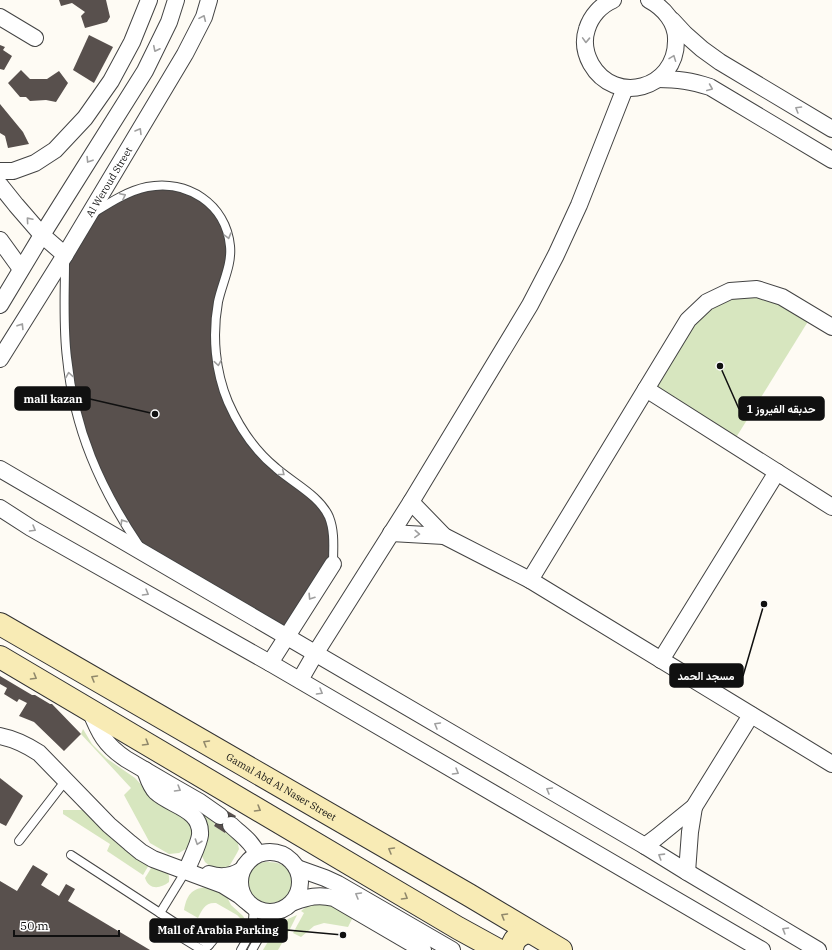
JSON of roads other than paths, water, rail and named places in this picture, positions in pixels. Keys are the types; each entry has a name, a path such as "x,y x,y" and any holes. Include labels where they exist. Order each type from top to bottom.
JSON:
{"main road":[{"name":"Gamal Abd Al Naser Street","path":"0,624 469,895 561,950"},
{"path":"0,657 458,928 498,950"},
{"path":"458,928 465,926 473,915 474,908 469,895"},
{"path":"512,950 514,940 518,935 524,932 530,932"}],"street":[{"path":"0,171 13,171 35,163 55,150 85,118 111,81 132,42 149,0"},
{"path":"0,305 42,235 145,72 169,22 176,0"},
{"name":"Al Weroud Street","path":"0,359 65,255 185,54 204,16 210,0"},
{"path":"613,0 602,6 598,6 591,18 585,34 586,51 588,59 594,70 603,79 614,85 625,88 637,88 648,85 658,79 666,71 672,62 676,50 674,27 669,17"},
{"path":"654,2 684,34 720,62 832,129"},
{"path":"0,17 35,38"},
{"path":"658,79 676,79 693,82 710,88 832,160"},
{"path":"300,680 411,502 530,305 579,205 625,88"},
{"path":"0,185 42,235 65,255"},
{"path":"0,240 21,269"},
{"path":"530,580 688,320 706,302 730,291 757,289 782,298 832,327"},
{"path":"646,389 832,507"},
{"path":"0,469 645,846 818,950"},
{"path":"661,660 777,472"},
{"path":"411,502 444,536 530,580 832,764"},
{"path":"0,508 38,532 300,680 762,950"},
{"path":"391,533 444,536"},
{"path":"270,663 333,564"},
{"path":"90,710 100,734 112,749 126,759 195,799 250,842 257,854"},
{"path":"645,846 694,807 751,715"},
{"path":"0,726 27,734 42,744 112,819 139,844 156,854 232,889 250,904 261,911 270,913 279,911 287,908 294,902 298,894 300,876 292,860 284,854 266,852 257,854 248,861 242,870 240,881 241,892 250,904"},
{"path":"0,736 16,740 39,753 109,825 130,843 153,859 221,877 232,876 242,870"},
{"path":"145,770 149,782 155,792 189,812 198,823 200,837 187,869"},
{"path":"687,872 690,832 694,807"},
{"path":"297,868 338,884 452,950"},
{"path":"294,902 315,896 334,898 413,947"}],"lane":[{"path":"89,215 132,191 148,187 164,186 181,188 195,194 205,200 219,215 228,234 230,245 230,256 218,302 216,319 216,355 222,386 235,416 252,443 274,467 318,500 324,508 329,517 332,528 333,564"},
{"path":"65,255 66,351 76,411 92,461 103,485 115,508 145,554"},
{"path":"19,841 66,780"},
{"path":"71,856 180,926 178,933 180,937 202,950 209,945 222,928"},
{"path":"160,912 187,869"},
{"path":"241,950 250,933 254,920 250,904"},
{"path":"252,950 266,925 279,911"}],"place":[{"name":"حدبقه الفيروز 1","path":"720,366"},
{"name":"mall kazan","path":"155,414"},
{"name":"مسجد الحمد","path":"764,604"},
{"name":"Mall of Arabia Parking","path":"343,935"}]}
